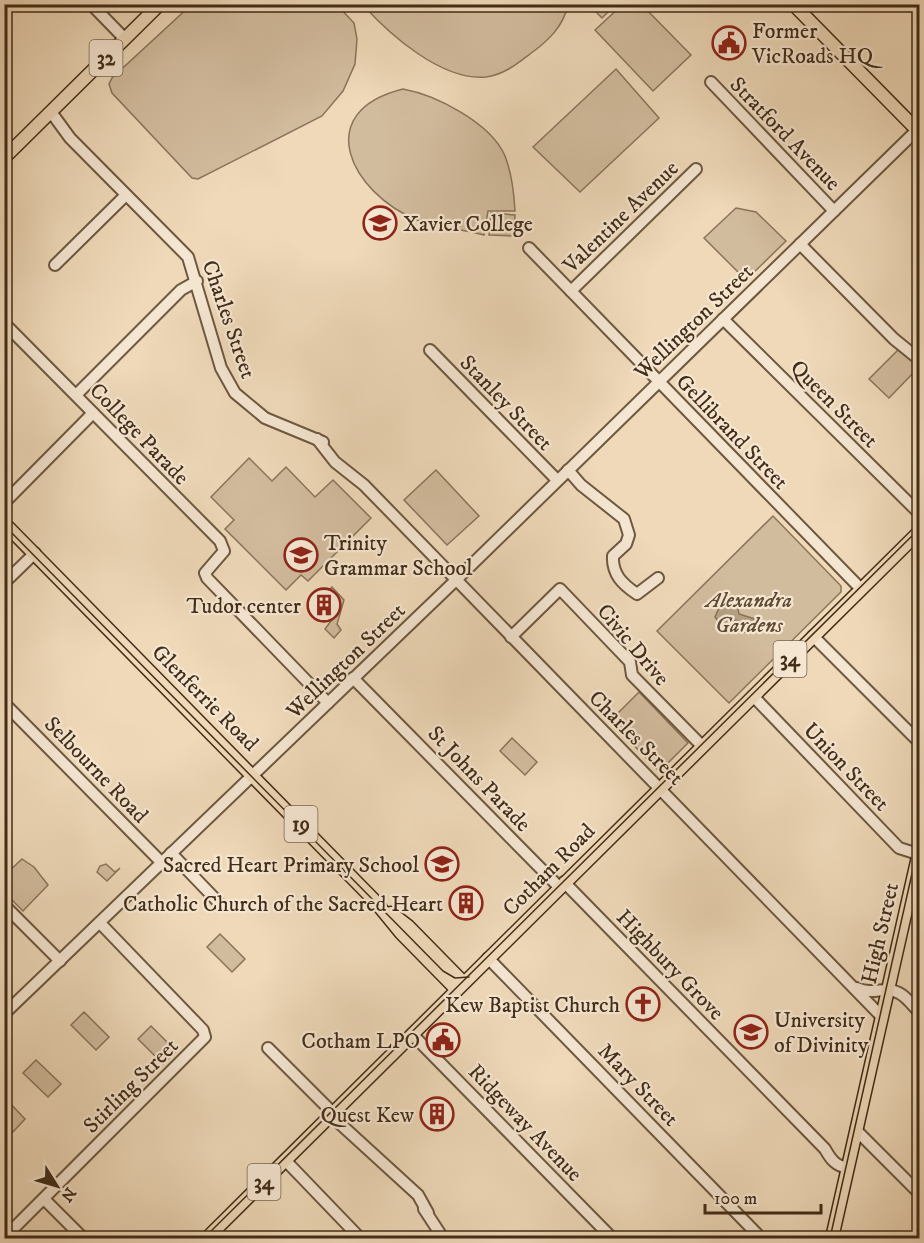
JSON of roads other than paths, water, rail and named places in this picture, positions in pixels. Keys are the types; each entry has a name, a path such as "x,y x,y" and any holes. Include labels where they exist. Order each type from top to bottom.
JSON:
{"main road":[{"name":"32","path":"4,158 160,4"},
{"path":"793,4 918,132"},
{"name":"Glenferrie Road","path":"4,523 376,901 401,933 460,986"},
{"name":"Cotham Road","path":"207,1239 920,531"},
{"name":"High Street","path":"832,1239 919,851"}],"street":[{"path":"91,4 125,39"},
{"name":"Stratford Avenue","path":"711,82 834,211"},
{"name":"Charles Street","path":"51,112 70,138 188,257 221,368 235,393 265,418 317,439 335,462 364,485 882,1017"},
{"name":"Charles Street","path":"39,124 54,127 70,138"},
{"name":"Wellington Street","path":"4,1014 918,132"},
{"name":"Valentine Avenue","path":"571,291 696,169"},
{"path":"55,266 126,195"},
{"path":"800,244 894,339 920,360"},
{"name":"Gellibrand Street","path":"529,248 861,589"},
{"path":"76,395 181,290 197,281"},
{"name":"Queen Street","path":"723,319 920,514"},
{"name":"College Parade","path":"4,323 222,544 222,553 205,573 328,703"},
{"name":"Stanley Street","path":"430,350 557,480"},
{"path":"4,502 93,413"},
{"path":"568,470 581,485 624,519 629,535 626,544 613,556 612,566 625,586 637,594 658,578"},
{"path":"4,583 34,553"},
{"name":"Civic Drive","path":"511,637 560,589 630,662 632,675 702,746"},
{"path":"813,636 920,743"},
{"name":"St Johns Parade","path":"355,677 562,885"},
{"name":"Union Street","path":"753,696 899,848 919,851"},
{"name":"Selbourne Road","path":"4,703 162,863"},
{"path":"171,854 222,906"},
{"name":"Highbury Grove","path":"562,885 825,1149 838,1166 849,1162"},
{"path":"4,905 60,961"},
{"name":"Stirling Street","path":"4,1238 205,1035 100,923"},
{"name":"Mary Street","path":"488,958 761,1239"},
{"path":"849,983 870,993 888,990 900,993 920,1013"},
{"name":"Ridgeway Avenue","path":"412,1034 612,1239"},
{"path":"268,1048 333,1113 337,1121 357,1137 399,1180 428,1214 443,1239"},
{"path":"855,1136 880,1154 920,1194"},
{"path":"285,1160 360,1239"},
{"path":"44,1198 83,1239"}],"tram line":[{"path":"4,525 443,971 455,978 469,977"},
{"path":"204,1238 920,528"},
{"path":"830,1238 920,838"}],"place":[{"name":"Former VicRoads HQ","path":"729,43"},
{"name":"Xavier College","path":"380,223"},
{"name":"Trinity Grammar School","path":"301,555"},
{"name":"Tudor center","path":"324,605"},
{"name":"Sacred Heart Primary School","path":"442,864"},
{"name":"Catholic Church of the Sacred Heart","path":"466,903"},
{"name":"Kew Baptist Church","path":"643,1004"},
{"name":"University of Divinity","path":"751,1032"},
{"name":"Cotham LPO","path":"443,1040"},
{"name":"Quest Kew","path":"437,1114"}],"park label":[{"name":"Alexandra Gardens","path":"749,612"}]}
